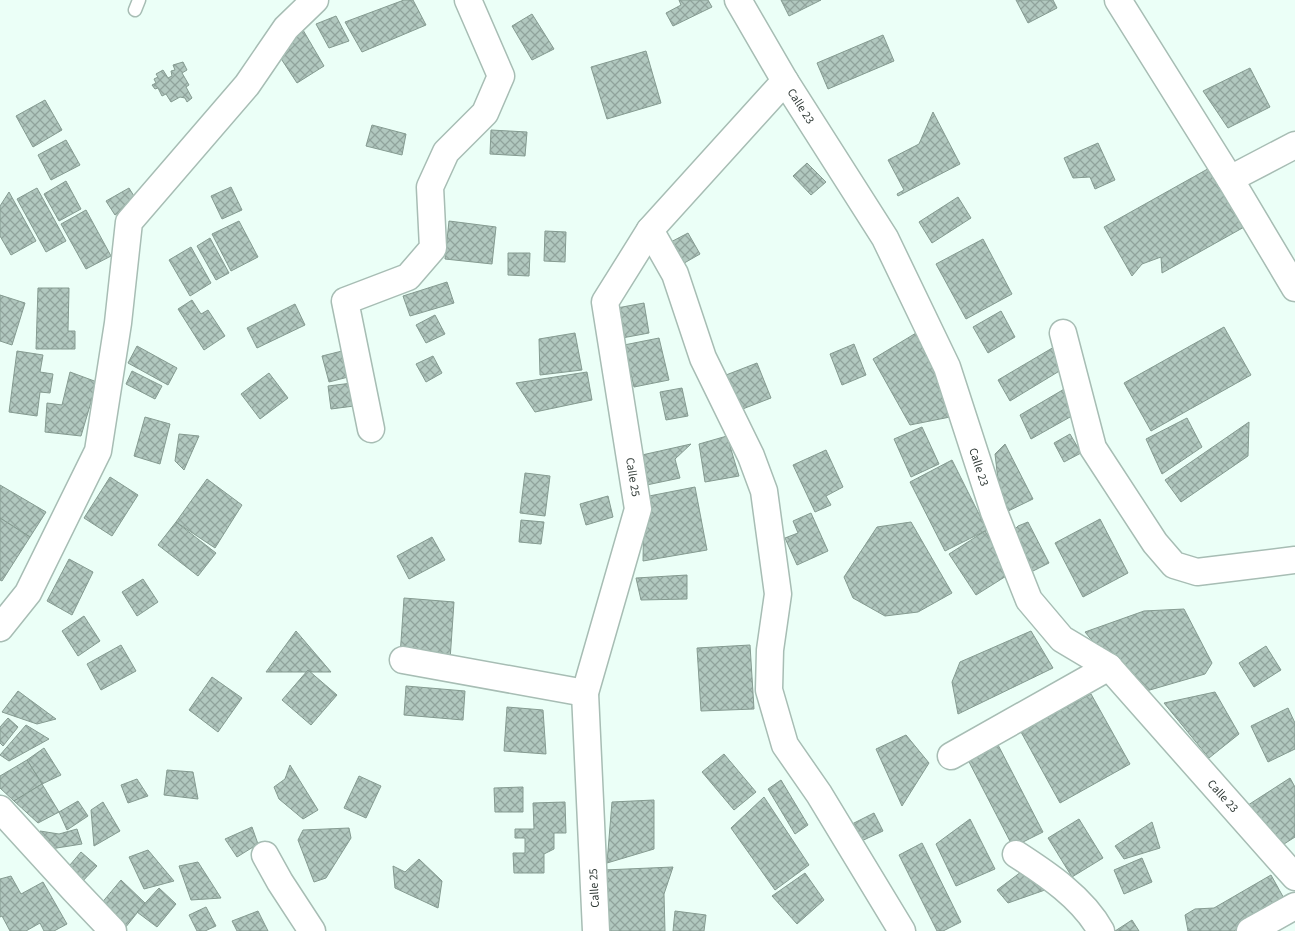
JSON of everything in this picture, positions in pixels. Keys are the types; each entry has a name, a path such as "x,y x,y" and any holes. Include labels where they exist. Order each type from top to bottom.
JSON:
{"street":[{"path":"0,628 28,593 98,451 118,323 129,222 247,85 286,28 315,0"},
{"path":"371,429 345,301 408,276 432,248 430,187 446,152 485,113 500,76 468,0"},
{"name":"Calle 23","path":"738,0 785,82 885,238 947,367 994,512 1029,600 1062,639 1109,667 1295,876"},
{"path":"1118,0 1230,179 1295,288"},
{"name":"Calle 25","path":"596,931 585,693 638,509 605,302 650,230 785,82"},
{"path":"1230,179 1295,144"},
{"path":"650,230 675,274 703,358 751,456 764,491 778,594 770,650 769,690 785,745 819,794 902,931"},
{"path":"1063,334 1092,448 1155,543 1174,565 1197,572 1295,560"},
{"path":"403,660 585,693"},
{"path":"951,756 1109,667"},
{"path":"0,809 113,931"},
{"path":"1016,854 1058,882 1096,922 1101,931"},
{"path":"265,856 312,931"},
{"path":"1250,931 1295,906"}],"building":[{"path":"404,0 413,0 426,25 362,52 345,22"},
{"path":"679,0 708,0 712,7 673,26 666,13 681,5"},
{"path":"781,0 821,0 789,16"},
{"path":"1016,0 1053,0 1057,8 1028,23"},
{"path":"532,14 554,49 532,60 512,26"},
{"path":"336,16 349,41 329,48 316,24"},
{"path":"303,30 324,66 297,83 278,54"},
{"path":"883,35 894,61 828,89 817,63"},
{"path":"646,51 661,103 607,119 591,67"},
{"path":"183,62 187,70 182,73 189,85 186,87 192,98 187,102 185,98 180,97 171,102 166,94 162,96 158,88 155,89 152,85 156,83 154,79 158,77 156,74 163,70 168,78 172,76 171,71 175,70 173,65"},
{"path":"1250,68 1270,107 1228,128 1203,91"},
{"path":"45,100 62,130 33,147 16,116"},
{"path":"933,112 960,164 898,196 897,194 904,190 888,160 919,144"},
{"path":"372,125 406,134 402,155 366,146"},
{"path":"491,130 527,132 525,156 490,154"},
{"path":"66,140 80,165 51,180 38,155"},
{"path":"1098,143 1115,180 1095,189 1090,177 1073,178 1064,158"},
{"path":"807,163 826,182 811,195 793,176"},
{"path":"1213,166 1246,226 1162,273 1161,257 1142,264 1132,276 1104,227"},
{"path":"66,181 81,209 59,221 44,194"},
{"path":"231,187 242,210 222,219 211,196"},
{"path":"37,188 66,241 46,252 17,199"},
{"path":"129,188 137,201 115,215 106,201"},
{"path":"9,192 36,241 11,255 0,236 0,206"},
{"path":"958,197 971,218 932,243 919,222"},
{"path":"86,210 111,256 86,269 61,224"},
{"path":"239,221 258,257 231,271 212,234"},
{"path":"449,221 496,227 492,264 445,259"},
{"path":"545,231 566,232 565,262 544,261"},
{"path":"688,233 700,254 679,266 667,244"},
{"path":"210,238 229,273 216,280 197,246"},
{"path":"983,239 1012,294 966,319 936,264"},
{"path":"191,247 211,283 190,296 169,260"},
{"path":"508,253 530,253 529,276 508,275"},
{"path":"447,282 454,303 410,316 403,296"},
{"path":"38,288 69,288 68,331 75,331 75,349 36,349"},
{"path":"0,295 25,303 12,345 0,341"},
{"path":"192,300 201,314 208,310 225,336 204,350 178,309"},
{"path":"644,303 649,333 622,338 617,308"},
{"path":"295,304 305,325 257,348 247,328"},
{"path":"1001,311 1015,337 988,353 973,327"},
{"path":"435,315 445,334 426,343 416,325"},
{"path":"1224,327 1251,375 1151,431 1124,383"},
{"path":"921,330 950,417 910,425 873,359"},
{"path":"575,333 582,370 540,375 539,339"},
{"path":"659,338 669,380 634,387 624,345"},
{"path":"854,344 866,375 842,385 830,354"},
{"path":"137,346 177,368 168,385 128,363"},
{"path":"1054,347 1066,367 1010,401 998,380"},
{"path":"346,350 352,376 329,382 322,356"},
{"path":"17,351 43,355 40,372 53,374 50,393 40,392 37,416 9,412"},
{"path":"433,356 442,373 426,382 416,364"},
{"path":"757,363 771,398 740,410 726,375"},
{"path":"132,371 162,386 155,399 126,384"},
{"path":"70,372 97,382 81,436 45,432 47,403 62,405"},
{"path":"587,372 592,400 535,412 516,383"},
{"path":"269,373 288,398 260,419 241,394"},
{"path":"1083,378 1079,412 1031,439 1020,415"},
{"path":"352,383 354,406 331,409 328,386"},
{"path":"682,388 688,416 666,420 660,392"},
{"path":"145,417 170,424 160,464 134,456"},
{"path":"1187,418 1202,447 1162,474 1146,439"},
{"path":"1249,422 1248,456 1181,502 1165,480"},
{"path":"922,427 939,464 911,477 894,439"},
{"path":"179,434 199,436 184,470 175,461"},
{"path":"1070,434 1081,453 1064,462 1054,443"},
{"path":"727,436 739,476 705,482 699,444"},
{"path":"691,444 675,459 680,478 637,487 633,457"},
{"path":"1005,444 1033,499 1002,514 995,454"},
{"path":"826,450 843,487 826,496 831,505 815,512 793,465"},
{"path":"952,460 987,530 945,551 910,482"},
{"path":"525,473 550,476 545,516 520,513"},
{"path":"110,477 138,495 112,536 84,518"},
{"path":"207,479 242,505 215,548 176,522"},
{"path":"0,485 46,512 30,537 0,518"},
{"path":"695,487 707,550 643,561 644,497"},
{"path":"608,496 613,517 586,525 580,504"},
{"path":"811,513 828,551 797,565 785,538 798,533 793,521"},
{"path":"0,518 30,537 2,581 0,580"},
{"path":"1100,519 1128,573 1083,597 1055,543"},
{"path":"521,520 544,522 541,544 519,542"},
{"path":"176,522 216,553 198,576 158,545"},
{"path":"911,522 952,593 918,612 885,616 853,598 844,577 877,527"},
{"path":"1028,522 1049,563 1027,574 1008,536 1018,526"},
{"path":"985,531 1011,573 976,595 949,554"},
{"path":"432,537 445,560 409,579 397,556"},
{"path":"69,559 93,572 72,615 47,601"},
{"path":"687,575 687,599 641,600 636,578"},
{"path":"143,579 158,602 137,616 122,592"},
{"path":"404,598 454,602 450,660 400,656"},
{"path":"1184,609 1212,663 1205,674 1136,694 1085,632 1144,611"},
{"path":"84,616 100,641 78,656 62,631"},
{"path":"296,631 331,672 266,672"},
{"path":"1031,631 1053,668 958,714 952,682 960,662"},
{"path":"121,645 136,671 101,690 87,664"},
{"path":"750,645 754,709 701,711 697,648"},
{"path":"1266,646 1281,670 1254,687 1239,663"},
{"path":"308,670 337,695 311,725 282,700"},
{"path":"212,677 242,698 218,732 189,710"},
{"path":"406,686 465,691 463,720 404,715"},
{"path":"18,691 56,719 37,724 2,712"},
{"path":"1215,692 1239,734 1209,758 1164,703"},
{"path":"1091,694 1130,764 1060,803 1021,732"},
{"path":"507,707 543,710 546,754 504,751"},
{"path":"1288,708 1295,723 1295,749 1268,762 1251,726"},
{"path":"8,718 18,727 3,746 0,743 0,727"},
{"path":"26,725 49,739 9,761 0,755"},
{"path":"906,735 929,763 902,806 876,749"},
{"path":"996,741 1043,832 1013,847 966,756"},
{"path":"44,748 61,775 42,784 27,760"},
{"path":"724,754 756,792 734,810 702,772"},
{"path":"27,760 42,784 14,801 0,788 0,776"},
{"path":"290,765 318,810 303,819 279,799 274,787 285,779"},
{"path":"167,770 193,772 198,799 164,795"},
{"path":"359,776 381,786 366,818 344,808"},
{"path":"1290,778 1295,787 1295,837 1273,851 1245,807"},
{"path":"137,779 148,796 128,803 121,785"},
{"path":"781,780 808,825 795,834 768,789"},
{"path":"42,784 59,812 38,823 14,801"},
{"path":"523,787 523,812 495,812 494,788"},
{"path":"764,797 809,865 775,890 731,828"},
{"path":"654,800 654,849 607,863 612,802"},
{"path":"78,801 88,816 67,830 59,812"},
{"path":"103,802 120,831 94,846 91,810"},
{"path":"565,802 566,833 554,833 554,849 544,854 544,873 514,873 513,853 525,853 525,838 515,838 515,829 534,829 533,803"},
{"path":"874,813 883,831 855,844 842,829"},
{"path":"970,819 995,869 956,886 936,844"},
{"path":"1079,819 1103,858 1072,877 1048,838"},
{"path":"1152,822 1160,848 1124,859 1115,846"},
{"path":"252,827 258,844 237,857 225,839"},
{"path":"349,828 351,838 326,878 314,882 298,840 303,830"},
{"path":"77,829 82,844 44,850 40,831 59,834"},
{"path":"922,843 961,922 943,931 937,931 899,855"},
{"path":"148,850 174,881 144,889 129,857"},
{"path":"81,852 97,866 79,885 64,872"},
{"path":"1142,858 1152,882 1124,894 1114,870"},
{"path":"419,859 442,881 438,908 395,888 393,866 405,872"},
{"path":"198,862 221,898 191,900 179,866"},
{"path":"673,867 664,894 665,931 604,931 604,870"},
{"path":"1021,872 1045,890 1008,903 997,890"},
{"path":"805,873 824,900 797,924 772,896"},
{"path":"1271,875 1286,902 1234,931 1188,931 1185,915 1195,909 1214,908"},
{"path":"11,876 21,894 43,882 67,924 54,931 44,931 40,923 26,931 10,931 2,916 0,917 0,879"},
{"path":"121,880 145,903 125,928 100,905"},
{"path":"159,888 176,904 157,927 137,912"},
{"path":"206,907 216,926 205,931 197,931 189,915"},
{"path":"258,911 268,931 237,931 232,921"},
{"path":"675,911 706,915 704,931 673,931"},
{"path":"1132,920 1139,931 1115,931"}]}
